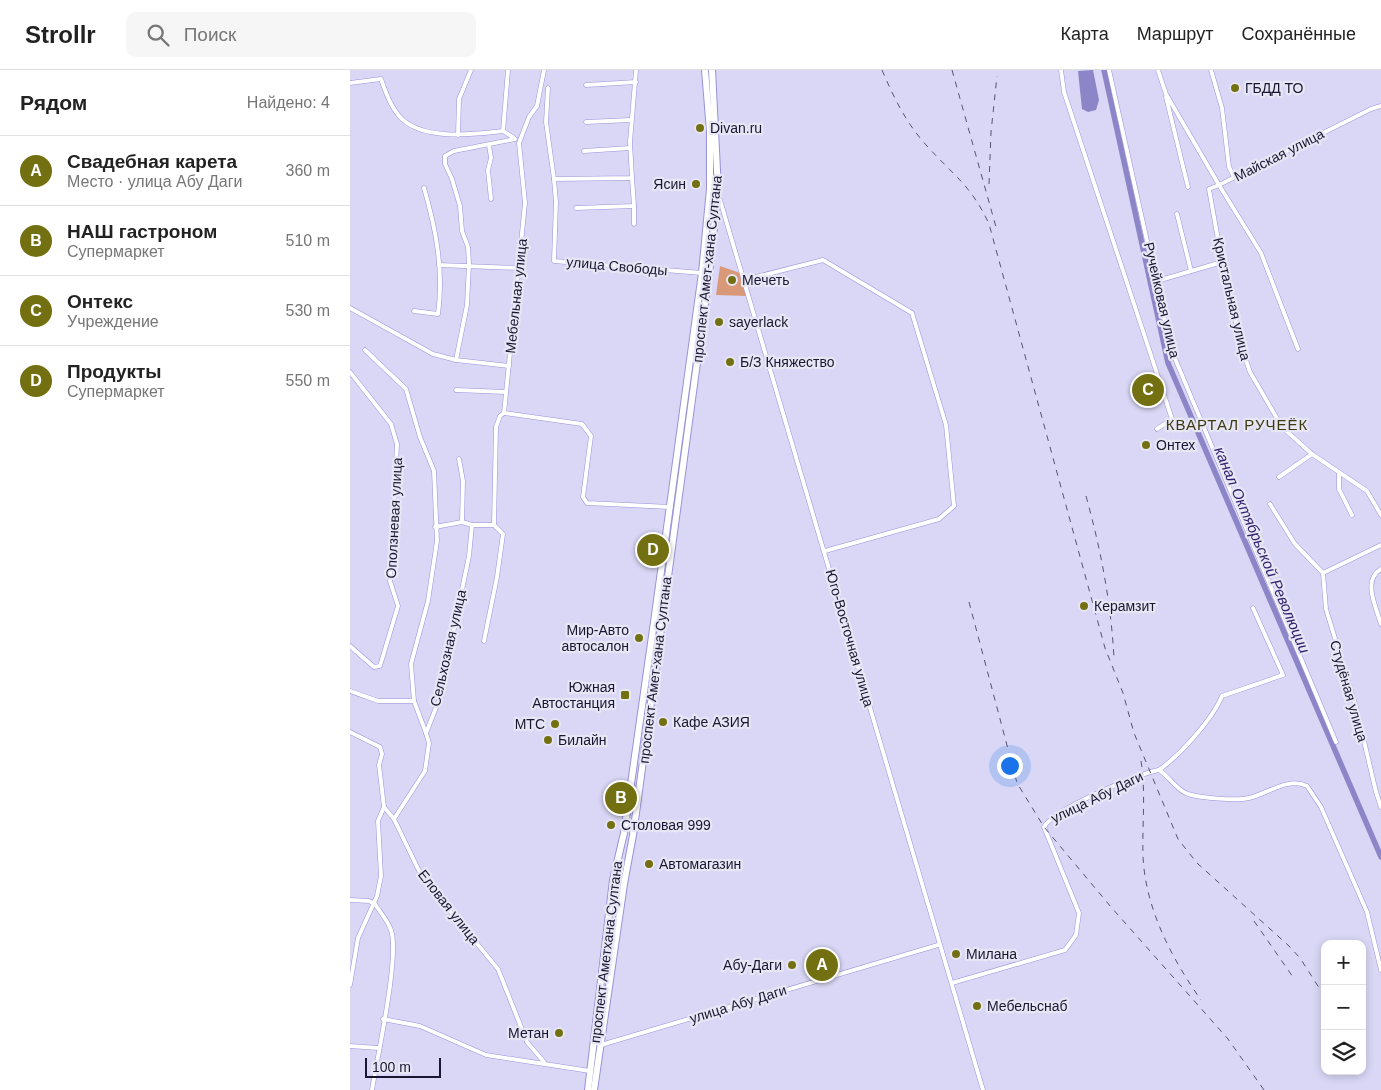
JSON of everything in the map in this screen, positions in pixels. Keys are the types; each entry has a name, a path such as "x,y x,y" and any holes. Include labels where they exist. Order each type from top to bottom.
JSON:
{"main road":[{"name":"проспект Аметхана Султана","path":"598,1044 614,880 624,833 673,507 702,273 710,189 710,130 705,70"},
{"name":"проспект Амет-хана Султана","path":"594,1090 594,1072 598,1044 634,825 673,507 709,274 718,197 717,130 712,70"},
{"path":"588,1090 594,1072"}],"street":[{"path":"458,135 459,99 471,70"},
{"path":"503,131 508,70"},
{"name":"Мебельная улица","path":"484,641 497,577 502,534 494,525 496,427 500,416 504,413 525,203 519,143 529,117 537,106 544,70"},
{"path":"634,224 630,148 636,70"},
{"path":"1061,70 1064,92 1172,420 1156,429"},
{"name":"Ручейковая улица","path":"1109,70 1171,349 1336,742"},
{"name":"Майская улица","path":"1158,70 1166,94 1188,187"},
{"path":"1211,70 1222,108 1228,167 1234,177"},
{"path":"350,82 381,79 389,103 403,120 440,134 458,135 503,131 519,143"},
{"path":"586,84 636,82"},
{"path":"548,88 546,122 554,179 632,178"},
{"name":"Майская улица","path":"1166,94 1219,185 1371,109 1381,106"},
{"path":"586,122 631,120"},
{"path":"456,360 468,305 469,264 468,247 462,231 460,206 452,179 445,164 445,156 454,151 515,139"},
{"path":"489,145 492,158 488,170 491,198"},
{"path":"584,152 630,148"},
{"name":"улица Свободы","path":"554,179 556,202 554,261 709,274"},
{"path":"1219,185 1261,252 1298,349"},
{"name":"Кристальная улица","path":"1219,185 1209,188 1208,193 1243,352 1250,372 1282,427 1312,454 1366,491 1381,515"},
{"path":"414,311 438,314 442,288 436,250 437,234 424,188"},
{"name":"Юго-Восточная улица","path":"710,189 718,197 744,280 825,551 938,945 952,983 983,1090"},
{"path":"576,208 634,206"},
{"path":"1177,214 1191,271"},
{"path":"744,280 823,260 912,313 943,415 954,506 939,519 825,551"},
{"path":"1156,281 1222,262"},
{"path":"439,265 469,264 519,268"},
{"path":"350,308 433,354 456,360 509,366"},
{"path":"365,350 406,389 420,437 434,471 437,541 428,602 410,664 414,702 426,733"},
{"name":"Оползневая улица","path":"350,372 391,424 397,444 390,581 398,606 380,666 374,667 350,646"},
{"path":"456,390 506,392"},
{"path":"504,413 582,424 591,436 584,497 587,503 673,507"},
{"path":"1279,477 1312,454"},
{"path":"459,459 463,481 462,522"},
{"path":"1339,474 1339,489 1352,515"},
{"path":"1270,504 1295,544 1322,573 1381,545"},
{"path":"436,526 462,522 472,525 494,525"},
{"name":"Сельхозная улица","path":"394,820 425,771 430,743 426,733 439,700 469,556 472,525"},
{"path":"1381,569 1373,574 1370,582 1381,624"},
{"name":"Студёная улица","path":"1322,573 1326,609 1356,707 1381,807"},
{"name":"улица Абу Даги","path":"952,983 1065,950 1076,936 1079,914 1044,827 1047,822 1097,794 1132,777 1159,770 1190,742 1218,706 1222,696 1283,675 1253,608"},
{"path":"350,691 378,701 414,702"},
{"path":"350,732 380,747 382,754 379,765 384,807 378,821 381,876 376,904 358,938 350,985"},
{"name":"улица Абу Даги","path":"1159,770 1178,788 1187,794 1198,796 1248,798 1286,784 1301,783 1312,792 1321,808 1367,912 1381,970"},
{"name":"Еловая улица","path":"384,807 394,820 422,877 498,969 527,1042 544,1062"},
{"path":"350,900 369,901 376,904 391,930 394,941 391,976 372,1090"},
{"name":"улица Абу Даги","path":"598,1044 938,945"},
{"path":"384,1019 420,1026 486,1055 544,1062 594,1072"},
{"path":"350,1046 378,1048"}],"shaded area":[{"path":"1093,70 1099,100 1096,110 1088,112 1082,109 1078,71"},
{"path":"720,266 740,273 746,296 716,295"}],"waterway":[{"name":"канал Октябрьской Революции","path":"1104,70 1168,363 1381,857"}],"railway":[{"path":"882,70 896,100 913,128 927,146 969,190 989,224 1105,648 1123,693 1134,733 1178,839 1197,863 1289,946 1300,958 1321,991"},
{"path":"952,70 996,227"},
{"path":"989,184 991,132 997,76"},
{"path":"1086,496 1104,577 1114,658"},
{"path":"969,602 1017,783 1044,827 1111,907 1228,1039 1264,1090"},
{"path":"1141,761 1144,797 1143,856 1149,895 1170,950 1201,1000"},
{"path":"1254,921 1295,980"}],"place":[{"name":"ГБДД ТО","path":"1235,88"},
{"name":"Divan.ru","path":"700,128"},
{"name":"Ясин","path":"696,184"},
{"name":"Мечеть","path":"732,280"},
{"name":"sayerlack","path":"719,322"},
{"name":"Б/З Княжество","path":"730,362"},
{"name":"Онтекс","path":"1148,390"},
{"name":"Онтех","path":"1146,445"},
{"name":"Продукты","path":"653,550"},
{"name":"Керамзит","path":"1084,606"},
{"name":"Мир-Авто автосалон","path":"639,638"},
{"name":"Южная Автостанция","path":"625,695"},
{"name":"Кафе АЗИЯ","path":"663,722"},
{"name":"МТС","path":"555,724"},
{"name":"Билайн","path":"548,740"},
{"name":"НАШ гастроном","path":"621,798"},
{"name":"Столовая 999","path":"611,825"},
{"name":"Автомагазин","path":"649,864"},
{"name":"Милана","path":"956,954"},
{"name":"Абу-Даги","path":"792,965"},
{"name":"Свадебная карета","path":"822,965"},
{"name":"Мебельснаб","path":"977,1006"},
{"name":"Метан","path":"559,1033"}],"district":[{"name":"КВАРТАЛ РУЧЕЁК","path":"1237,425"}]}
